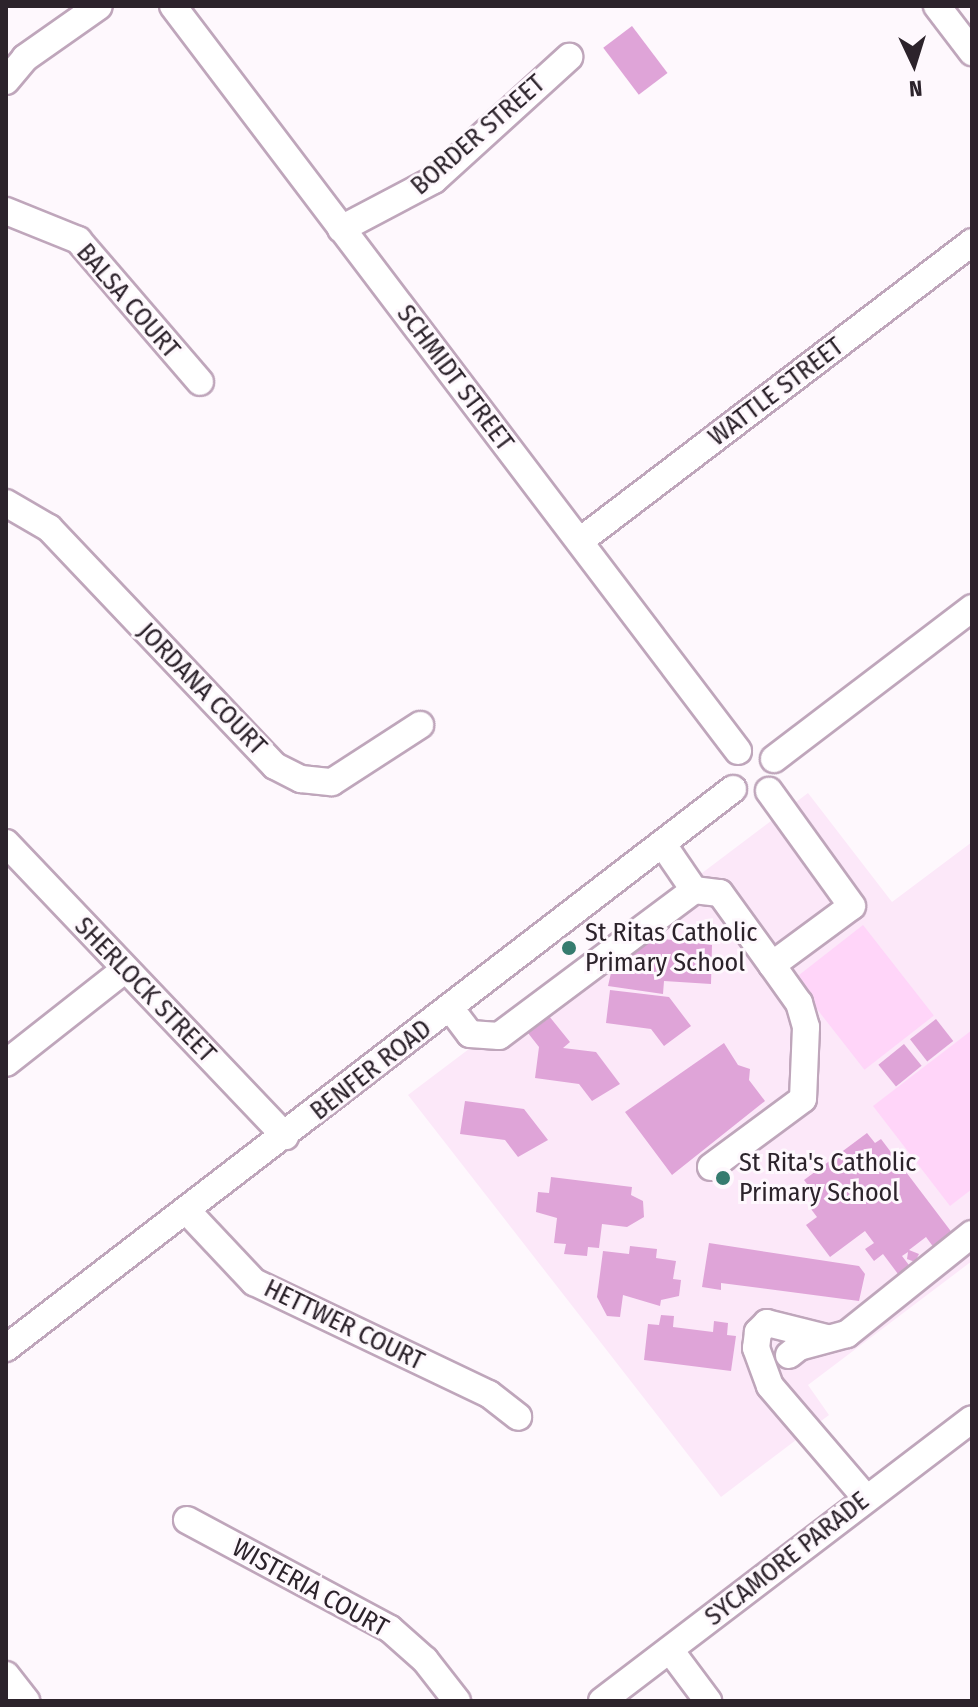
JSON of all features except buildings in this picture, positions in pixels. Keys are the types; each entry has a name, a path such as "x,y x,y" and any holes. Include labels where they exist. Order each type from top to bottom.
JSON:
{"street":[{"path":"6,81 25,58 99,6"},
{"name":"SCHMIDT STREET","path":"173,6 738,751"},
{"path":"937,6 972,52"},
{"name":"BORDER STREET","path":"341,229 434,180 569,57"},
{"name":"BALSA COURT","path":"6,211 78,240 200,382"},
{"name":"WATTLE STREET","path":"580,541 972,242"},
{"name":"JORDANA COURT","path":"6,503 49,528 275,766 301,779 332,782 420,725"},
{"path":"774,759 972,608"},
{"path":"761,748 774,759 776,779 769,791 754,797 733,789 726,772 738,751 761,748"},
{"name":"BENFER ROAD","path":"6,1348 664,846 733,789"},
{"path":"769,791 852,906 772,965"},
{"name":"SHERLOCK STREET","path":"6,843 285,1136"},
{"path":"664,846 694,890"},
{"path":"451,1009 470,1034 499,1036 694,890 720,893 799,1003 806,1027 803,1099 711,1167"},
{"path":"6,1063 124,970"},
{"name":"HETTWER COURT","path":"187,1211 254,1282 489,1394 518,1417"},
{"path":"789,1355 827,1338 847,1334 972,1234"},
{"path":"827,1338 767,1323 758,1332 756,1348 770,1386 797,1412 866,1498"},
{"path":"788,1328 789,1355 784,1381 797,1412"},
{"name":"SYCAMORE PARADE","path":"602,1701 972,1419"},
{"name":"WISTERIA COURT","path":"187,1520 390,1629 425,1660 457,1701"},
{"path":"670,1650 708,1701"},
{"path":"6,1675 26,1701"}],"shaded area":[{"name":"St Rita's Catholic Primary School","path":"808,793 892,902 972,842 972,1261 808,1385 829,1415 721,1497 408,1095"},
{"path":"863,925 934,1016 864,1070 794,979"},
{"path":"972,1030 972,1189 950,1206 873,1106"}],"place":[{"name":"St Ritas Catholic Primary School","path":"569,948"},
{"name":"St Rita's Catholic Primary School","path":"723,1178"}]}
